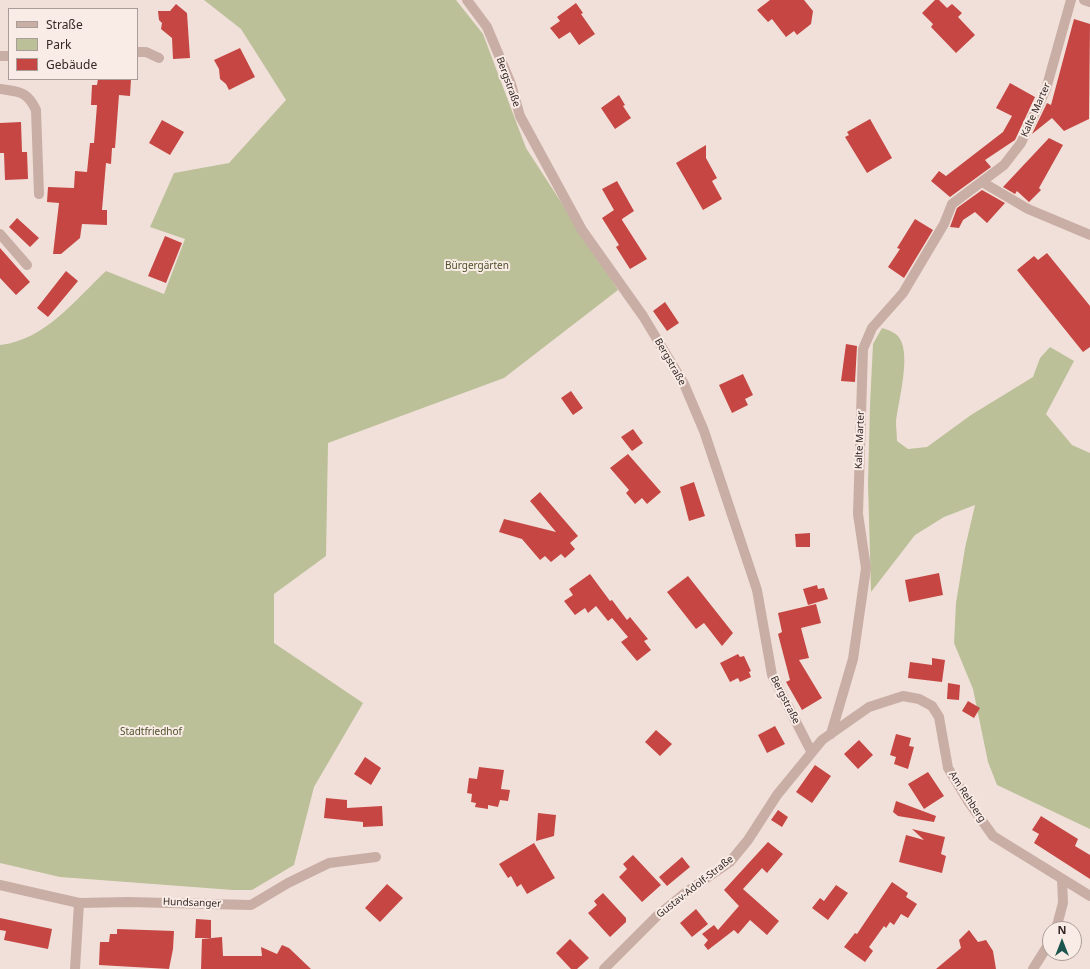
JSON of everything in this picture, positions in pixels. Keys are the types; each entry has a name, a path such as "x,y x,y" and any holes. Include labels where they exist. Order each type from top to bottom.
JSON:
{"street":[{"name":"Bergstraße","path":"467,0 487,27 511,84 520,116 578,224 643,316 684,384 704,431 757,590 772,674 811,751"},
{"name":"Kalte Marter","path":"831,734 853,659 866,568 858,514 864,349 872,328 903,293 944,224 952,204 1004,165 1021,143 1046,89 1070,0"},
{"path":"1084,0 1090,2"},
{"path":"138,52 146,52 159,58"},
{"path":"0,89 21,93 31,99 36,110 39,194"},
{"path":"982,182 1028,209 1090,235"},
{"path":"0,234 27,265"},
{"name":"Am Rehberg","path":"822,740 869,707 890,699 903,696 919,699 932,706 939,717 948,768 968,801 993,836 1090,896"},
{"name":"Gustav-Adolf-Straße","path":"604,969 657,916 685,893 730,862 748,840 777,795 811,751 822,740"},
{"name":"Hundsanger","path":"0,885 79,903 128,902 251,905 288,883 329,863 376,857"},
{"path":"1058,921 1064,903 1062,879"},
{"path":"75,969 79,903"},
{"path":"1033,969 1042,955"}],"green space":[{"path":"204,0 456,0 483,34 526,148 618,290 504,378 328,443 326,556 274,594 274,643 363,703 314,787 294,865 252,890 233,890 60,877 0,863 0,345 16,342 45,327 71,306 106,271 164,294 185,239 150,227 174,173 229,163 286,100 241,29"},
{"path":"882,328 896,335 900,339 903,347 903,380 896,427 897,441 908,449 927,447 971,415 1033,377 1040,358 1050,347 1074,361 1046,414 1072,445 1090,453 1090,829 997,785 988,762 973,689 954,643 956,603 965,548 975,505 944,517 915,535 871,592 868,483 870,405 873,344"}],"building":[{"path":"770,0 804,0 813,11 811,24 797,35 794,31 786,37 772,19 768,22 757,10"},
{"path":"935,0 939,0 947,8 952,4 962,13 958,17 975,35 956,53 931,27 933,24 922,13"},
{"path":"576,3 583,13 581,14 595,34 579,45 570,32 559,39 550,28 560,21 557,17"},
{"path":"176,4 187,13 190,58 173,59 172,38 161,29 162,23 159,20 158,11 170,11"},
{"path":"1074,19 1090,24 1089,119 1064,131 1052,118 1032,134 1047,103 1051,105"},
{"path":"240,48 255,77 229,90 226,84 220,79 219,69 214,60"},
{"path":"98,80 131,80 130,96 119,95 115,148 112,148 111,164 106,163 102,210 107,210 107,225 82,224 80,238 61,254 53,254 59,203 47,202 48,187 74,188 75,171 87,172 90,143 94,143 97,105 91,105 92,85 97,85"},
{"path":"1010,83 1035,97 1015,140 985,160 991,167 950,197 931,181 939,171 946,176 1003,132 1012,116 996,108"},
{"path":"619,95 625,105 623,106 631,118 615,129 601,108"},
{"path":"870,119 892,158 867,173 845,137 849,135 847,132"},
{"path":"162,120 184,132 170,155 149,143"},
{"path":"21,122 22,152 27,152 28,179 5,180 4,153 0,153 0,123"},
{"path":"1049,138 1063,145 1039,188 1041,190 1029,202 1017,191 1015,194 1003,187"},
{"path":"706,145 706,158 717,178 712,181 722,199 703,210 676,163"},
{"path":"617,181 634,211 622,220 647,259 630,269 616,247 619,245 602,218 614,210 602,189"},
{"path":"982,190 1005,203 987,223 975,212 963,220 959,228 950,227 957,208"},
{"path":"17,218 39,238 30,247 9,227"},
{"path":"915,219 933,230 904,278 888,267 900,249 897,248"},
{"path":"165,236 182,243 166,283 148,276"},
{"path":"0,248 30,282 16,295 0,278"},
{"path":"1047,253 1090,306 1090,347 1083,352 1017,270 1034,256 1038,260"},
{"path":"66,271 78,281 48,317 37,308"},
{"path":"665,302 679,323 667,331 653,311"},
{"path":"846,344 857,346 855,382 841,381"},
{"path":"743,374 753,395 745,399 748,405 732,413 719,385"},
{"path":"571,391 583,408 573,415 561,398"},
{"path":"633,429 643,443 632,451 621,437"},
{"path":"628,454 661,492 647,504 642,498 635,504 626,493 629,490 610,468"},
{"path":"694,482 705,516 689,521 680,487"},
{"path":"540,492 578,536 570,543 575,549 565,558 561,554 551,562 545,556 540,560 522,539 499,532 504,519 556,532 530,501"},
{"path":"810,533 810,547 796,547 795,534"},
{"path":"939,573 943,595 909,602 905,580"},
{"path":"590,574 610,601 612,600 627,620 630,617 648,639 644,641 651,650 637,661 621,642 628,637 612,618 608,621 596,606 588,613 585,608 575,615 564,601 573,595 569,589"},
{"path":"688,576 733,633 722,646 704,623 696,629 667,592"},
{"path":"817,585 818,589 824,588 828,599 808,605 803,589"},
{"path":"816,604 821,623 801,628 809,658 799,660 822,698 802,710 786,682 790,680 778,634 782,632 778,613"},
{"path":"738,654 740,657 744,656 751,671 749,672 751,677 740,682 738,678 730,682 720,663"},
{"path":"932,658 945,660 942,682 908,678 910,662 932,665"},
{"path":"948,683 960,685 959,700 947,699"},
{"path":"968,701 980,708 974,718 962,711"},
{"path":"775,726 785,744 767,753 758,735"},
{"path":"656,730 672,744 660,756 645,742"},
{"path":"896,734 911,738 909,746 914,747 908,769 894,764 896,757 890,755"},
{"path":"859,740 873,755 858,769 844,754"},
{"path":"365,757 381,768 371,785 354,774"},
{"path":"815,765 831,776 812,803 796,792"},
{"path":"479,767 504,770 501,789 510,790 508,801 500,800 498,807 488,805 488,809 475,807 476,803 471,802 472,794 467,793 469,778 477,779"},
{"path":"928,772 944,796 924,809 908,784"},
{"path":"326,798 347,800 347,808 382,806 383,826 363,827 363,822 324,818"},
{"path":"896,801 936,816 934,822 898,816 893,812"},
{"path":"778,810 788,817 782,827 771,820"},
{"path":"538,813 556,815 554,836 536,841"},
{"path":"1041,816 1078,839 1075,846 1090,855 1090,879 1034,843 1039,834 1032,830"},
{"path":"912,829 945,837 941,854 946,856 942,873 899,862 906,835 924,840"},
{"path":"768,842 783,854 767,873 762,868 743,889 779,921 767,935 750,920 738,934 734,930 708,950 704,945 708,940 702,934 714,925 718,930 739,906 724,890"},
{"path":"534,843 555,878 527,894 521,884 517,887 511,876 508,878 499,864"},
{"path":"633,855 661,885 642,902 619,877 627,869 623,864"},
{"path":"682,857 690,867 667,886 659,877"},
{"path":"892,882 908,893 906,897 917,904 908,918 901,914 894,925 890,922 886,928 884,926 869,947 873,951 865,962 844,947 855,933 857,934"},
{"path":"387,884 403,898 380,922 365,908"},
{"path":"836,885 848,893 828,920 812,908 820,898 824,901"},
{"path":"603,893 626,918 626,922 610,937 588,913 597,905 594,901"},
{"path":"696,909 708,924 692,937 680,923"},
{"path":"0,918 52,929 48,949 4,940 6,931 0,930"},
{"path":"196,919 211,920 211,938 195,938"},
{"path":"117,929 174,931 173,949 169,969 99,965 100,942 109,942 110,934 117,934"},
{"path":"969,930 978,942 986,940 993,951 996,969 936,969 961,948 959,940"},
{"path":"222,937 223,956 262,956 261,947 277,954 282,945 289,948 311,969 201,969 202,939"},
{"path":"570,939 589,958 577,969 571,969 556,953"}],"park label":[{"name":"Bürgergärten","path":"477,266"},
{"name":"Stadtfriedhof","path":"151,732"}]}
